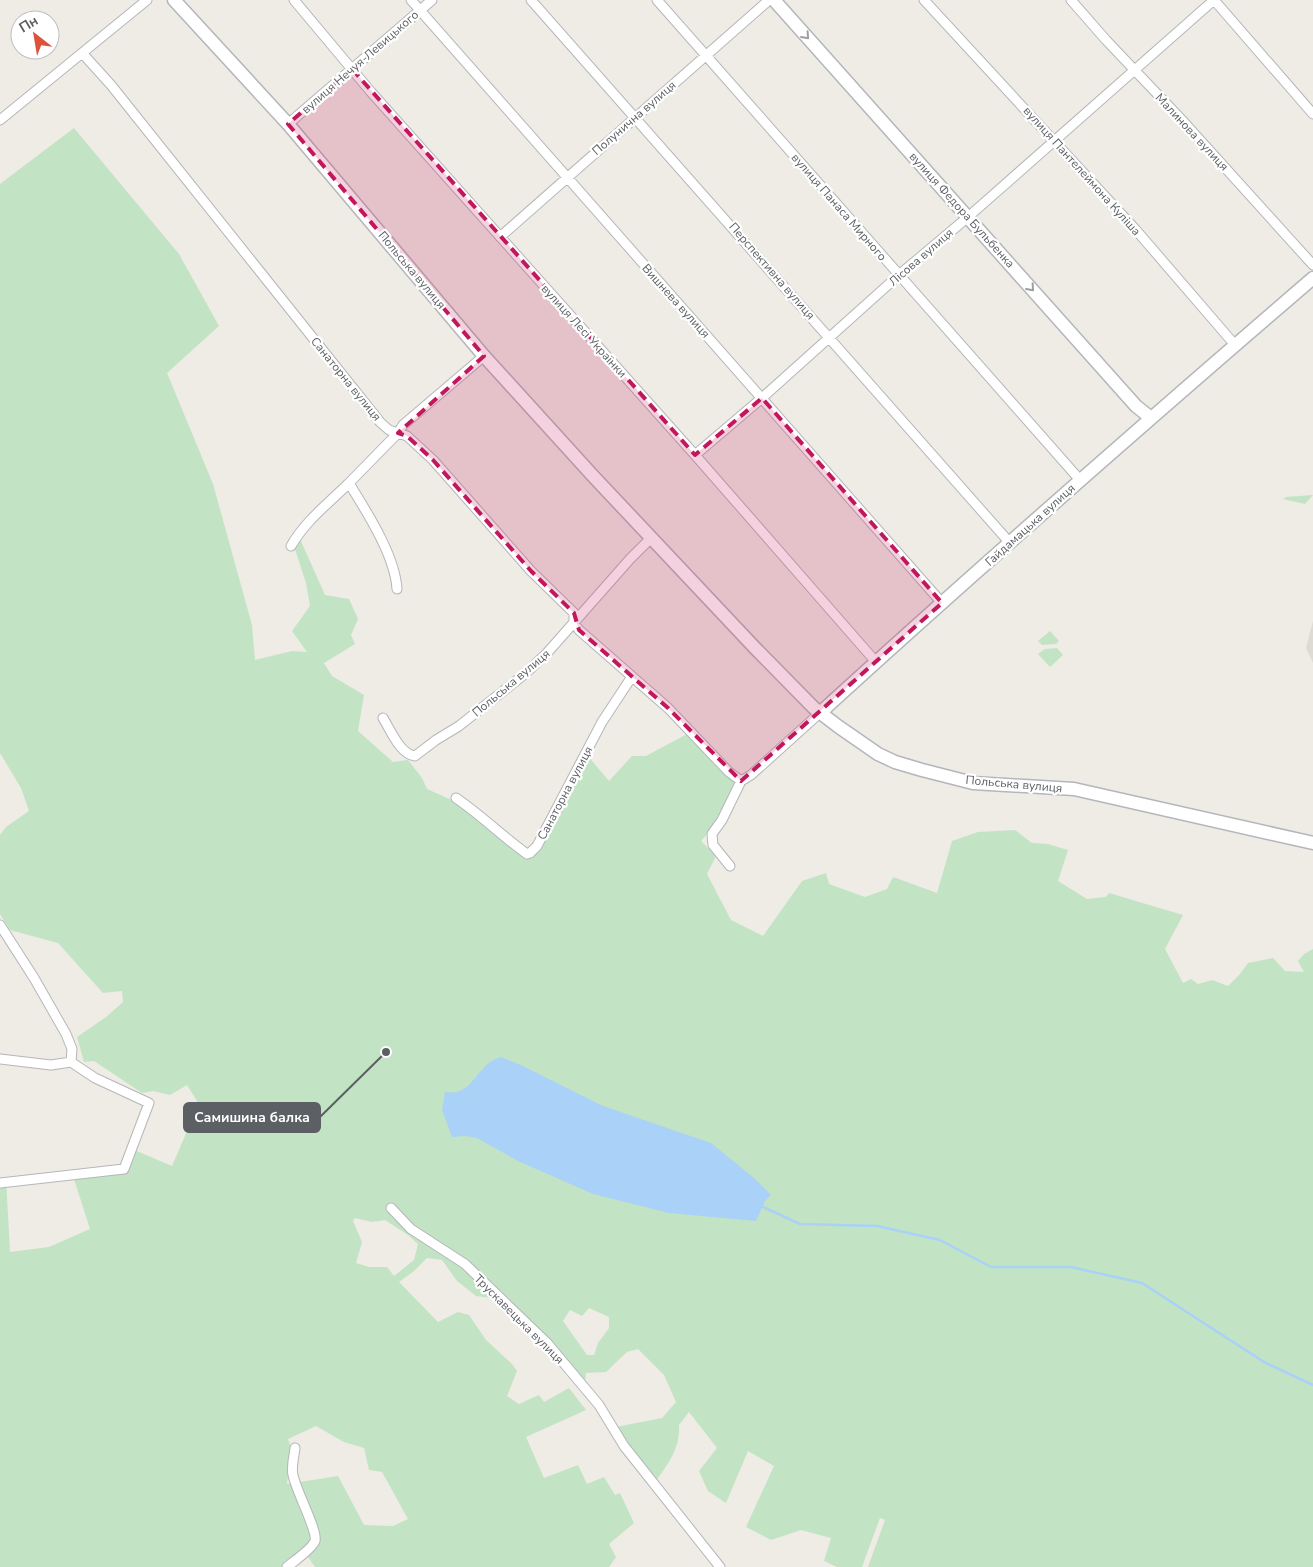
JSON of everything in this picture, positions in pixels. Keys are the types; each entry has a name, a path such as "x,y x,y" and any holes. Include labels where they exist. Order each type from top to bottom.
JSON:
{"street":[{"path":"0,120 147,0"},
{"name":"Польська вулиця","path":"174,0 288,124 484,356 651,538 814,708 861,744 878,754 922,770 974,783 1074,790 1313,843"},
{"name":"вулиця Лесі Українки","path":"294,0 352,69 876,662"},
{"name":"Вишнева вулиця","path":"411,0 942,603"},
{"name":"вулиця Нечуя-Левицького","path":"288,124 432,0"},
{"name":"Перспективна вулиця","path":"532,0 1010,542"},
{"name":"вулиця Панаса Мирного","path":"657,0 1080,480"},
{"name":"Полунична вулиця","path":"500,237 769,0"},
{"name":"вулиця Федора Бульбенка","path":"774,0 1136,406 1151,418"},
{"name":"вулиця Пантелеймона Куліша","path":"924,0 1136,230 1236,345"},
{"name":"Малинова вулиця","path":"1072,0 1133,70 1181,119 1313,265"},
{"path":"1214,0 1313,114"},
{"name":"Лісова вулиця","path":"695,455 1214,0"},
{"name":"Санаторна вулиця","path":"83,54 116,92 380,422 389,430 400,432 407,436 433,460 531,571 574,613 574,623 578,630 631,678 668,708 729,772 741,781"},
{"name":"Гайдамацька вулиця","path":"741,781 752,775 1010,542 1313,278"},
{"path":"291,546 308,520 349,483 398,433 403,425 484,356"},
{"path":"349,483 375,527 396,578 397,589"},
{"name":"Польська вулиця","path":"383,718 404,750 408,754 416,756 436,740 459,726 526,673 547,653 651,538"},
{"name":"Санаторна вулиця","path":"456,798 521,850 527,854 530,853 537,846 602,722 631,678"},
{"path":"730,866 713,845 712,834 722,820 741,781"},
{"path":"0,925 34,978 66,1034 72,1049 71,1062"},
{"path":"0,1058 51,1064 71,1062 95,1078 149,1103 124,1169 0,1183"},
{"name":"Трускавецька вулиця","path":"391,1208 411,1229 465,1264 547,1343 599,1405 624,1446 720,1567"},
{"path":"287,1567 310,1548 316,1539 315,1529 295,1484 292,1472 295,1448"}],"highlighted area":[{"path":"352,69 695,455 762,398 942,603 741,781 668,708 579,630 574,613 531,571 433,460 407,436 398,433 484,356 288,124"}],"shaded area":[{"path":"1313,621 1313,663 1306,648"}],"green space":[{"path":"74,128 179,254 219,326 167,373 213,484 252,625 255,660 292,651 307,652 292,631 310,606 306,583 295,549 300,539 325,595 349,599 358,619 351,635 355,644 324,663 332,676 364,695 358,731 393,762 408,760 422,778 427,789 454,801 532,855 587,755 609,781 632,756 646,756 687,734 736,782 717,823 701,841 716,856 707,874 731,920 763,936 802,881 826,873 829,884 865,897 887,889 893,877 937,893 952,841 978,832 1015,830 1032,843 1048,844 1068,850 1058,881 1087,899 1106,897 1109,893 1183,915 1165,949 1183,983 1191,979 1198,984 1212,980 1228,986 1248,963 1273,958 1285,971 1304,972 1298,961 1304,954 1313,949 1313,1567 868,1567 885,1520 880,1518 862,1567 837,1567 824,1561 831,1538 801,1530 771,1540 746,1527 774,1466 748,1451 726,1503 708,1491 699,1471 717,1448 689,1412 679,1425 678,1441 673,1455 655,1482 630,1450 616,1427 662,1418 676,1402 664,1375 638,1349 627,1352 606,1372 586,1373 585,1383 507,1300 476,1296 457,1281 442,1260 427,1258 399,1282 438,1322 458,1312 469,1315 486,1340 517,1371 507,1396 519,1404 539,1395 544,1402 569,1388 586,1410 526,1437 544,1478 578,1465 587,1484 604,1477 615,1495 620,1493 634,1523 609,1544 616,1557 609,1567 315,1567 308,1557 294,1567 0,1567 0,1180 6,1179 10,1252 49,1247 90,1229 73,1176 124,1169 132,1149 172,1166 191,1122 197,1101 187,1085 170,1095 153,1091 142,1093 94,1061 84,1062 77,1037 106,1017 123,1002 122,991 103,993 58,943 10,930 0,914 0,835 6,827 29,811 21,788 0,753 0,184","holes":["355,1218 372,1222 385,1220 408,1235 418,1244 414,1260 394,1276 387,1267 369,1267 356,1263 362,1242 353,1221","589,1308 609,1317 609,1328 598,1343 594,1355 587,1355 563,1321 570,1310 582,1316","316,1426 344,1442 364,1448 369,1470 382,1472 408,1519 393,1526 364,1525 338,1476 287,1484 291,1447 288,1439"]},
{"path":"1313,495 1305,504 1283,499 1286,497"},
{"path":"1050,631 1059,641 1056,644 1042,645 1038,641"},
{"path":"1057,648 1063,655 1050,667 1038,654 1045,649"}],"water":[{"path":"501,1057 603,1106 711,1143 754,1178 771,1195 765,1201 756,1221 669,1213 593,1194 518,1161 477,1138 466,1136 452,1137 442,1110 445,1092 456,1092 463,1089 487,1064"}],"waterway":[{"path":"763,1207 800,1224 877,1226 940,1240 991,1267 1071,1267 1142,1283 1264,1362 1313,1385"}],"place":[{"name":"Самишина балка","path":"386,1052"}]}
